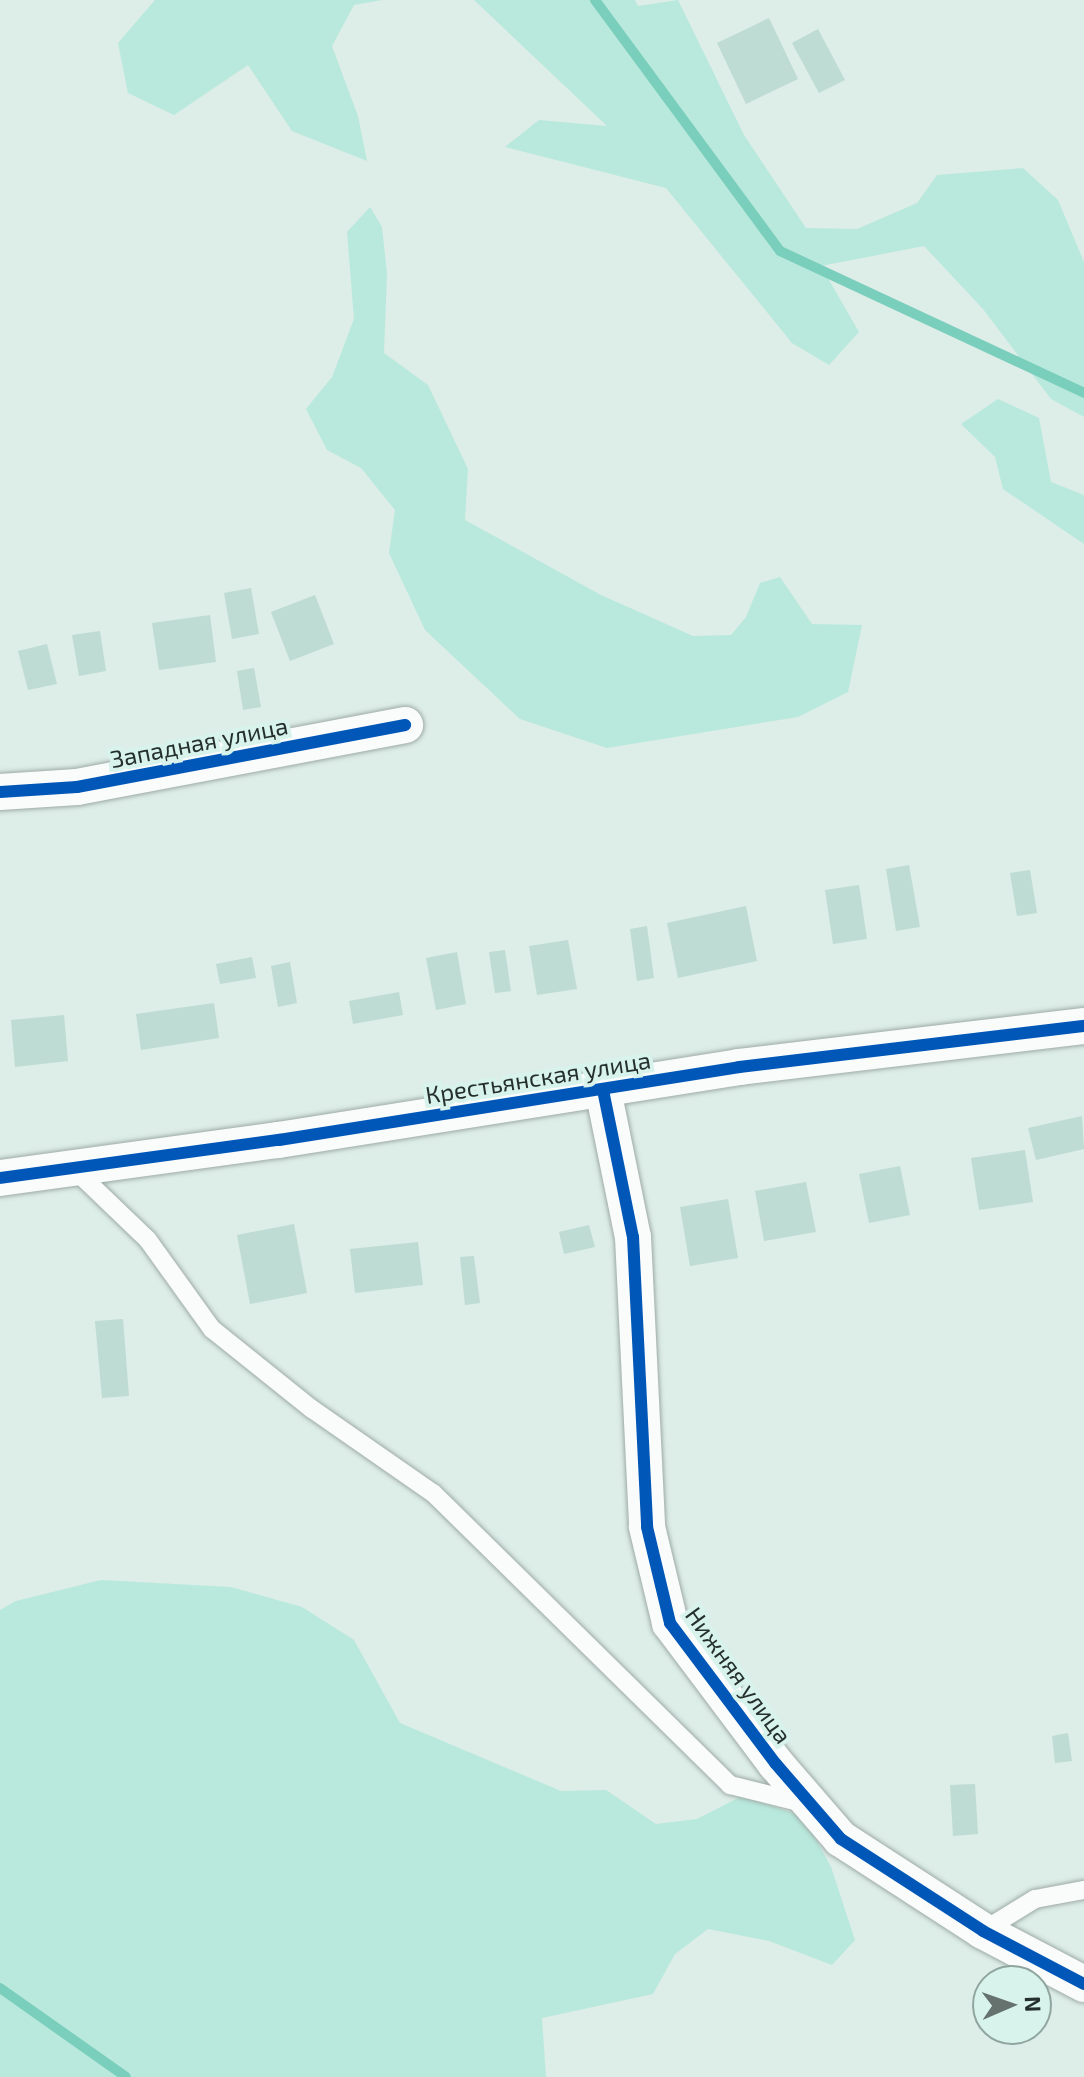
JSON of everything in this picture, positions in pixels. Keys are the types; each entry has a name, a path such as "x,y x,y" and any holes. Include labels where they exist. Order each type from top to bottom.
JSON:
{"street":[{"name":"Западная улица","path":"0,792 77,787 405,725"},
{"name":"Крестьянская улица","path":"0,1178 69,1165 279,1140 739,1067 1084,1026"},
{"name":"Нижняя улица","path":"603,1090 633,1237 647,1527 670,1623 841,1839 983,1931 1084,1984"}],"lane":[{"path":"69,1165 148,1240 212,1329 312,1409 433,1493 730,1785 811,1804"},
{"path":"983,1931 1035,1899 1084,1890"}],"green space":[{"path":"155,0 382,0 354,5 332,46 358,116 367,161 292,131 248,65 174,115 128,93 118,43"},
{"path":"474,0 635,0 638,6 678,0 744,135 806,228 857,229 917,203 937,175 1023,168 1058,200 1084,262 1084,417 1051,399 983,309 924,246 821,266 859,332 829,365 792,343 666,188 505,147 539,120 607,126"},
{"path":"370,207 382,227 387,273 384,353 428,385 468,469 465,520 601,595 693,636 731,635 746,617 760,583 780,577 812,624 862,625 848,692 798,717 607,748 520,719 425,630 389,553 395,510 361,468 327,450 306,409 332,377 354,319 347,232"},
{"path":"998,399 1039,418 1051,482 1084,495 1084,544 1003,489 995,457 961,424"},
{"path":"101,1580 231,1587 302,1607 354,1640 400,1723 561,1791 606,1790 656,1824 697,1819 742,1796 804,1817 831,1867 855,1940 832,1965 769,1941 708,1929 675,1954 653,1994 542,2018 546,2077 0,2077 0,1610 16,1601"}],"building":[{"path":"769,18 798,79 746,104 717,43"},
{"path":"818,29 845,80 819,93 792,43"},
{"path":"251,588 259,634 232,639 224,593"},
{"path":"315,595 334,644 290,661 271,612"},
{"path":"210,615 216,662 159,670 152,623"},
{"path":"100,631 106,671 79,676 72,635"},
{"path":"47,644 57,684 28,690 18,651"},
{"path":"254,668 261,707 243,710 237,671"},
{"path":"909,865 920,927 896,931 886,869"},
{"path":"1030,870 1037,913 1017,916 1010,873"},
{"path":"859,885 867,939 833,944 825,890"},
{"path":"746,906 757,961 678,978 667,923"},
{"path":"647,926 654,978 637,981 630,929"},
{"path":"568,940 577,989 537,995 529,946"},
{"path":"505,950 511,991 495,993 489,952"},
{"path":"457,952 466,1004 436,1010 426,958"},
{"path":"252,957 256,978 220,984 216,964"},
{"path":"290,962 297,1003 278,1007 271,966"},
{"path":"399,992 403,1015 353,1024 349,1001"},
{"path":"214,1003 219,1038 141,1050 136,1014"},
{"path":"64,1015 68,1061 15,1067 11,1020"},
{"path":"1082,1116 1084,1149 1036,1160 1028,1128"},
{"path":"1025,1150 1033,1202 979,1210 971,1158"},
{"path":"900,1166 910,1215 869,1223 859,1174"},
{"path":"806,1182 816,1232 764,1241 755,1191"},
{"path":"728,1199 738,1258 690,1266 680,1207"},
{"path":"294,1224 307,1293 250,1304 237,1235"},
{"path":"589,1225 595,1247 564,1254 559,1232"},
{"path":"418,1242 423,1285 355,1293 350,1249"},
{"path":"474,1256 480,1303 465,1305 460,1257"},
{"path":"123,1319 129,1396 102,1398 95,1321"},
{"path":"1068,1733 1072,1761 1055,1763 1052,1736"},
{"path":"975,1784 978,1834 953,1836 950,1785"}],"waterway":[{"path":"595,0 780,251 1084,393"},
{"path":"0,1988 126,2077"}],"cycle path":[{"path":"0,792 77,787 405,725"},
{"path":"0,1178 279,1140 739,1067 1084,1026"},
{"path":"603,1090 633,1237 647,1527 670,1623 776,1764 841,1839 983,1931 1084,1984"}]}
